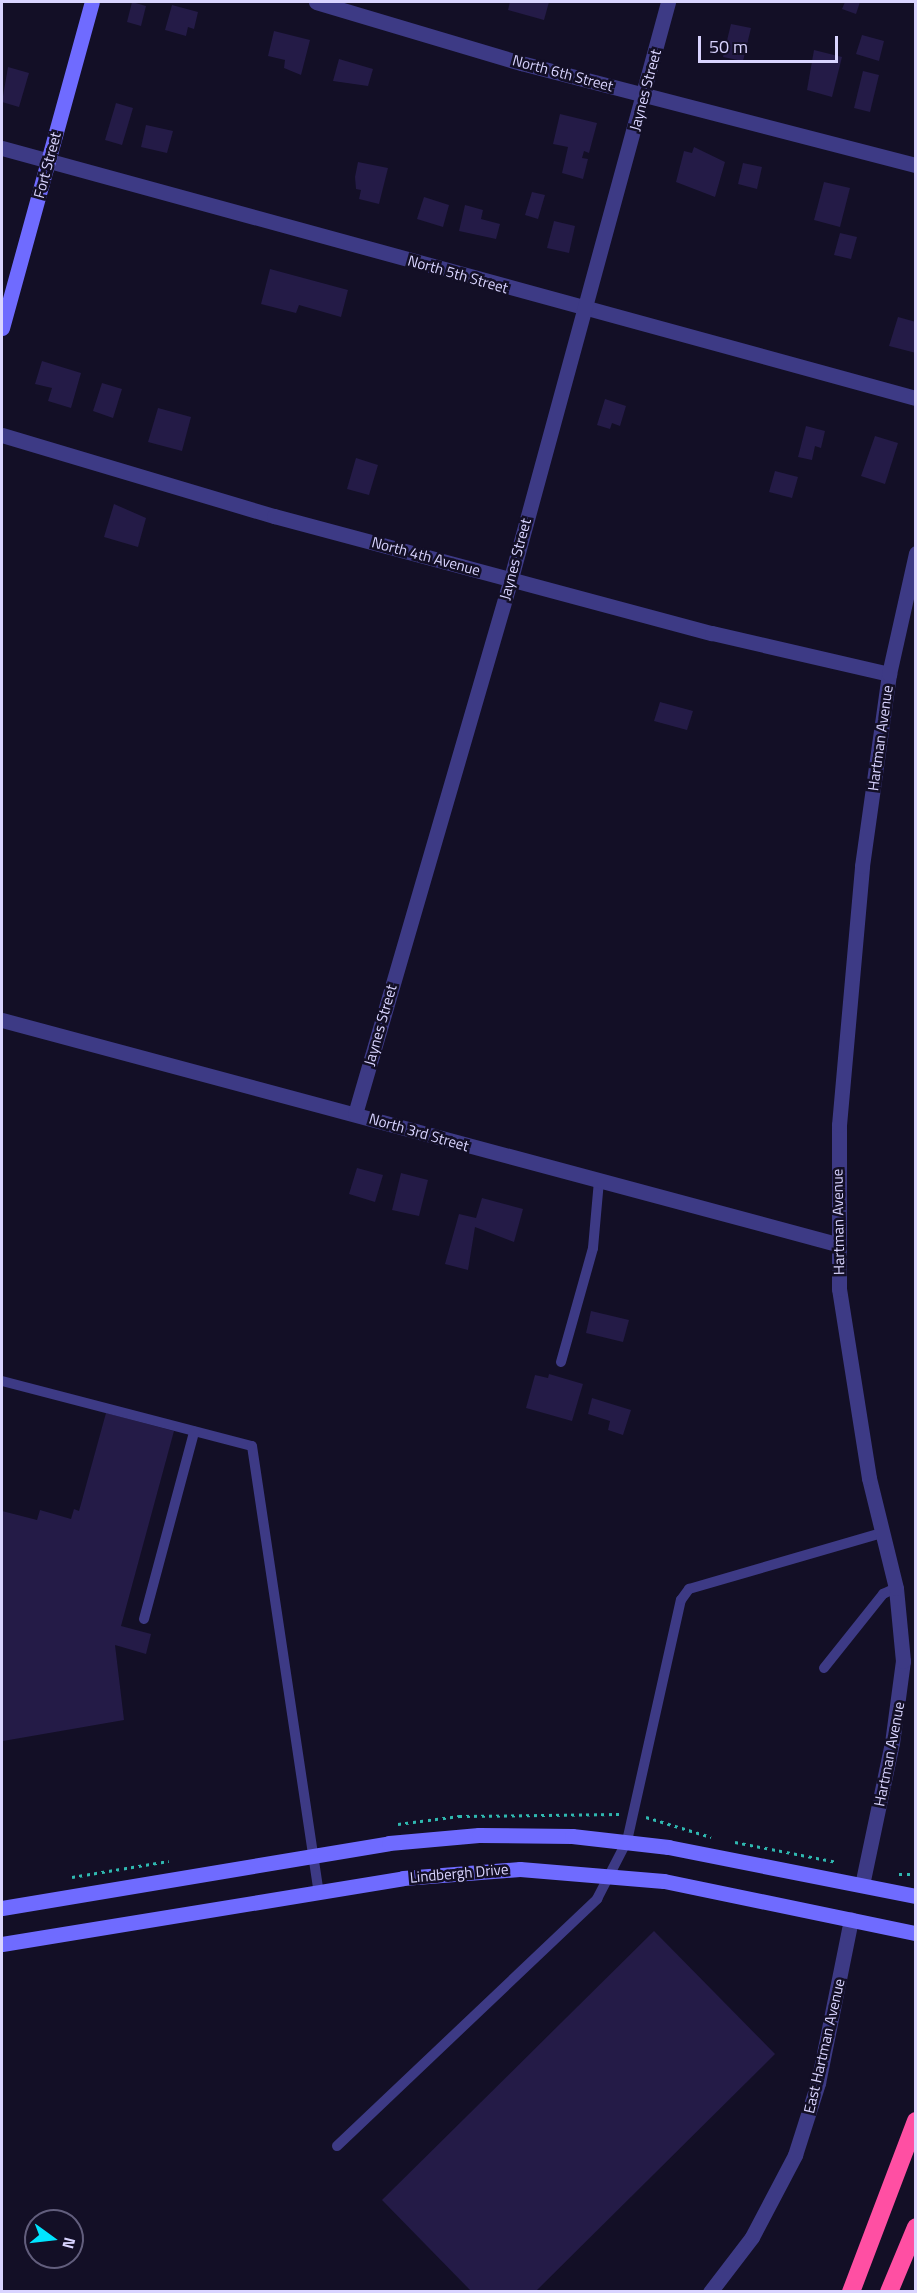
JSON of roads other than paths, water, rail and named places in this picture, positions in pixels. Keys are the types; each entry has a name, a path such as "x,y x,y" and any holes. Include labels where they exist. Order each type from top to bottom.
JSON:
{"highway":[{"path":"851,2292 915,2121"},
{"path":"889,2292 915,2227"}],"street":[{"name":"Fort Street","path":"2,328 92,2"},
{"name":"North 6th Street","path":"316,2 644,95 915,165"},
{"name":"Jaynes Street","path":"355,1114 511,578 582,309 644,95 668,2"},
{"name":"North 5th Street","path":"2,148 582,309 915,398"},
{"name":"North 4th Avenue","path":"2,435 274,516 712,633 889,674"},
{"name":"Hartman Avenue","path":"862,1885 900,1700 903,1661 896,1588 851,1389 837,1244 846,1020 889,674 915,553"},
{"name":"North 3rd Street","path":"2,1020 837,1244"},
{"path":"2,1908 312,1856 479,1835 627,1841 915,1896"},
{"name":"Lindbergh Drive","path":"2,1944 319,1892 477,1871 610,1873 915,1933"},
{"name":"East Hartman Avenue","path":"710,2292 752,2237 795,2155 818,2083 851,1919"}],"lane":[{"path":"561,1362 593,1248 599,1181"},
{"path":"2,1381 252,1446 319,1892"},
{"path":"144,1619 194,1432"},
{"path":"337,2146 592,1906 627,1841 681,1600 689,1589 882,1533"},
{"path":"824,1668 883,1594 896,1588"}]}
